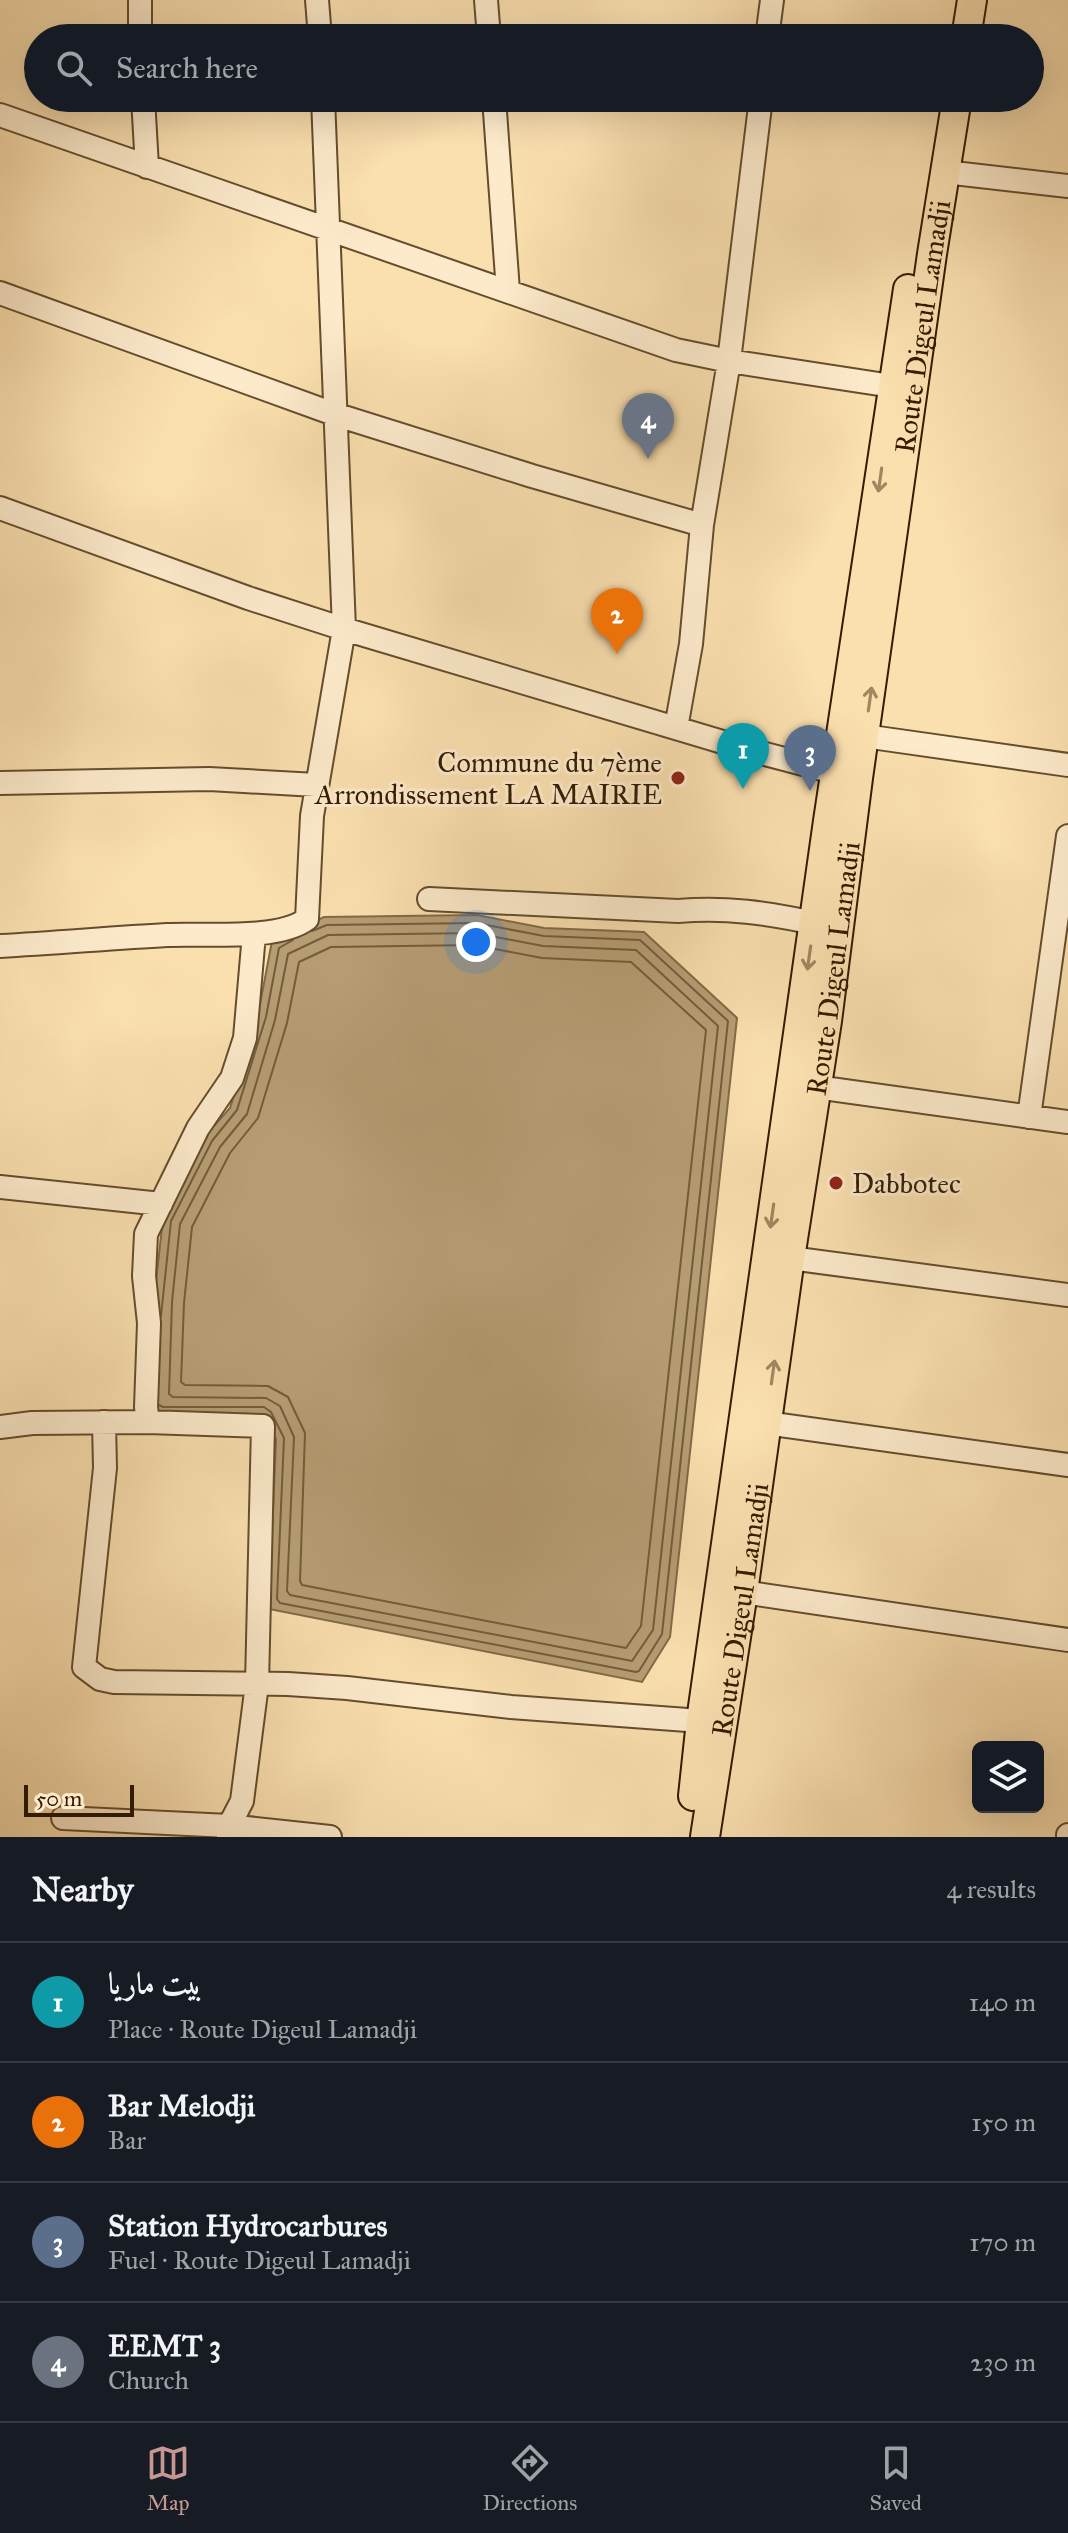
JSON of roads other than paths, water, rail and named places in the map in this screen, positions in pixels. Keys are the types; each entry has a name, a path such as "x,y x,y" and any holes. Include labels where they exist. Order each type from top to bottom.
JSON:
{"main road":[{"path":"949,24 953,0"},
{"path":"968,24 972,0"},
{"path":"689,1837 701,1721 814,923 846,775 863,597 892,386 936,112"},
{"name":"Route Digeul Lamadji","path":"705,1837 827,1021 846,775 864,736 955,112"}],"street":[{"path":"140,0 140,24"},
{"path":"317,0 319,24"},
{"path":"486,0 488,24"},
{"path":"769,24 772,0"},
{"path":"144,112 147,167"},
{"path":"0,946 169,935 254,934 297,926 307,919 312,816 344,629 324,112"},
{"path":"495,112 508,291"},
{"path":"676,728 691,644 702,525 729,361 759,112"},
{"path":"0,115 676,350 892,386"},
{"path":"945,172 1068,186"},
{"path":"0,293 334,414 702,525"},
{"path":"0,508 248,598 344,629 846,775"},
{"path":"864,736 1068,765"},
{"path":"0,783 209,779 316,785"},
{"path":"1029,1117 1062,929 1068,836"},
{"path":"429,899 678,911 716,908 762,912 814,923"},
{"path":"148,1422 149,1323 144,1276 146,1234 198,1128 232,1078 245,1038 254,934"},
{"path":"816,1087 1068,1122"},
{"path":"0,1187 161,1204"},
{"path":"790,1258 1068,1295"},
{"path":"104,1422 105,1468 84,1667 100,1679 114,1682 347,1688 511,1707 701,1721"},
{"path":"0,1427 104,1422 263,1426 257,1684 242,1801 229,1832"},
{"path":"766,1423 1068,1465"},
{"path":"743,1592 1068,1640"},
{"path":"63,1818 330,1837"}],"water":[{"path":"477,915 544,928 644,932 737,1018 670,1637 642,1682 269,1609 276,1439 265,1416 150,1415 154,1300 163,1218 205,1136 230,1108 258,1015 272,941 324,917"}],"place":[{"name":"EEMT 3","path":"648,459"},
{"name":"Bar Melodji","path":"617,654"},
{"name":"Commune du 7ème Arrondissement LA MAIRIE","path":"678,778"},
{"name":"بيت ماريا","path":"743,789"},
{"name":"Station Hydrocarbures","path":"810,791"},
{"name":"Dabbotec","path":"836,1183"}]}
